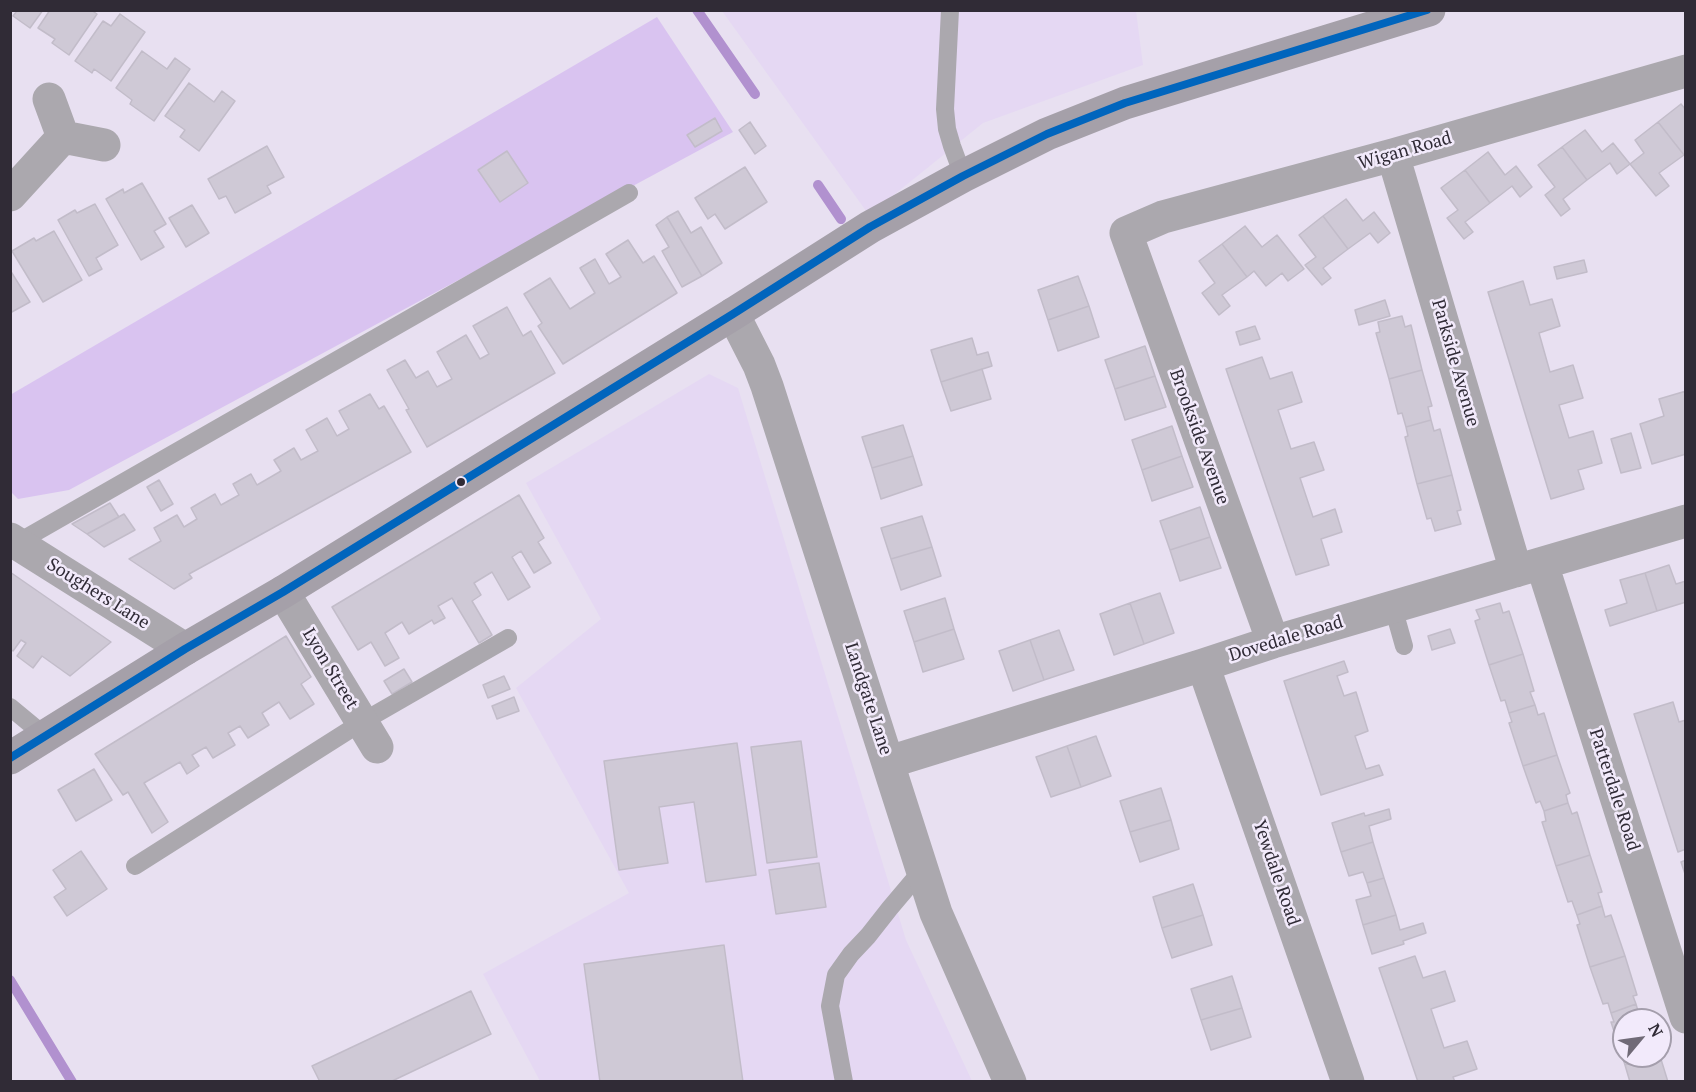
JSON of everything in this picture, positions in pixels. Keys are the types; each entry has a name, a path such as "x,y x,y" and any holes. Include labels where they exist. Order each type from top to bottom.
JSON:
{"main road":[{"path":"10,758 185,649 283,592 870,227 963,176 1047,134 1125,104 1394,16 1429,10"}],"street":[{"name":"Wigan Road","path":"1126,233 1163,217 1393,155 1686,71"},
{"path":"49,99 63,137"},
{"path":"63,137 104,145"},
{"path":"10,195 63,137"},
{"name":"Parkside Avenue","path":"1393,155 1529,567"},
{"name":"Brookside Avenue","path":"1126,233 1273,642"},
{"name":"Landgate Lane","path":"733,314 759,364 767,386 936,912 1010,1082"},
{"name":"Dovedale Road","path":"889,762 1273,642 1686,521"},
{"name":"Soughers Lane","path":"14,541 185,649"},
{"name":"Patterdale Road","path":"1529,567 1686,1017"},
{"name":"Lyon Street","path":"283,592 369,734"},
{"name":"Yewdale Road","path":"1203,665 1348,1082"}],"lane":[{"path":"950,10 945,109 947,129 963,176"},
{"path":"14,541 629,193"},
{"path":"1393,607 1404,646"},
{"path":"135,866 369,734 508,638"},
{"path":"10,707 45,736"},
{"path":"844,1082 830,1006 836,975 923,869"}],"shaded area":[{"path":"722,11 1136,11 1143,65 983,123 869,215"},
{"path":"657,17 733,132 69,490 18,499 11,492 10,395"},
{"path":"709,374 738,388 906,940 972,1081 540,1081 483,974 629,893 516,688 601,619 526,483"}],"building":[{"path":"13,10 43,10 30,28 13,16 16,12"},
{"path":"50,10 91,10 97,14 69,55 52,43 55,39 38,28"},
{"path":"120,14 145,32 111,81 94,69 92,73 75,61 103,21 111,26"},
{"path":"142,51 167,69 175,58 190,69 154,121 130,104 132,100 116,88"},
{"path":"189,83 214,102 222,91 235,101 199,151 180,137 185,130 165,116"},
{"path":"1681,104 1686,110 1686,153 1684,155 1658,122"},
{"path":"715,118 722,131 695,147 687,135"},
{"path":"750,122 766,146 755,154 739,130"},
{"path":"1658,122 1684,155 1659,173 1669,186 1656,196 1630,164 1644,153 1635,140"},
{"path":"1585,130 1602,152 1613,143 1630,164 1617,174 1610,163 1587,180 1562,147"},
{"path":"267,146 284,177 267,186 271,193 235,213 226,196 219,199 208,179"},
{"path":"1562,147 1587,180 1563,199 1570,209 1561,216 1545,195 1555,187 1538,165"},
{"path":"507,151 528,183 500,202 478,170"},
{"path":"1488,152 1505,175 1516,166 1532,187 1520,197 1512,186 1490,203 1465,170"},
{"path":"745,167 767,202 725,229 715,214 708,219 695,198"},
{"path":"1465,170 1490,203 1465,222 1473,232 1464,239 1447,218 1458,210 1441,188"},
{"path":"142,183 166,224 154,231 164,247 141,260 106,199 123,189 124,193"},
{"path":"1346,199 1363,221 1374,212 1390,233 1378,243 1370,233 1348,249 1323,216"},
{"path":"95,204 118,245 96,258 102,269 89,276 58,220 75,210 77,213"},
{"path":"192,205 209,233 186,247 169,218"},
{"path":"678,211 691,233 701,227 722,263 702,276 667,217"},
{"path":"1323,216 1348,249 1323,268 1331,278 1322,285 1305,265 1316,257 1299,235"},
{"path":"667,217 702,276 682,287 662,251 669,247 656,225"},
{"path":"1245,226 1262,247 1277,235 1304,269 1288,281 1282,273 1266,286 1254,271 1247,277 1222,244"},
{"path":"54,231 82,280 43,302 12,251 34,238 36,241"},
{"path":"628,240 643,263 654,256 677,293 563,364 538,326 542,323 524,294 550,278 570,309 595,293 580,268 595,259 609,284 621,277 606,254"},
{"path":"1222,244 1247,277 1222,295 1230,306 1219,315 1202,293 1215,283 1199,261"},
{"path":"1584,260 1587,272 1557,279 1554,267"},
{"path":"10,270 30,302 10,313"},
{"path":"1078,276 1089,306 1048,320 1038,290"},
{"path":"1523,281 1530,305 1552,299 1560,326 1539,333 1550,372 1573,365 1583,398 1559,405 1569,438 1593,431 1602,463 1578,470 1584,489 1551,499 1488,292"},
{"path":"1385,300 1390,316 1359,325 1355,310"},
{"path":"1089,306 1099,337 1058,351 1048,320"},
{"path":"507,307 523,336 531,331 555,373 427,447 387,370 405,360 416,378 428,371 437,387 452,379 437,352 466,335 480,359 489,354 473,326"},
{"path":"1402,316 1405,327 1411,325 1422,370 1389,379 1376,333 1380,332 1378,322"},
{"path":"1255,326 1260,339 1240,345 1236,332"},
{"path":"972,338 977,355 988,352 992,366 941,382 931,350"},
{"path":"1145,346 1155,376 1115,389 1105,360"},
{"path":"1262,357 1270,379 1292,372 1302,402 1278,410 1291,449 1314,442 1324,470 1300,478 1313,517 1335,509 1342,532 1321,539 1329,565 1296,575 1226,369"},
{"path":"982,369 991,399 951,411 941,382"},
{"path":"1422,370 1432,406 1428,407 1431,420 1406,427 1402,413 1398,414 1389,379"},
{"path":"1155,376 1166,407 1125,420 1115,389"},
{"path":"1686,391 1686,454 1652,464 1640,424 1664,416 1659,399"},
{"path":"370,394 379,409 384,406 411,452 189,574 192,578 174,589 129,559 161,541 154,528 177,515 184,527 197,519 191,508 215,494 221,505 239,495 233,484 251,474 257,485 281,471 274,460 294,448 301,460 318,451 306,430 327,418 337,436 349,429 339,411"},
{"path":"1431,420 1434,431 1440,429 1452,475 1417,484 1405,437 1408,436 1406,427"},
{"path":"903,425 913,456 872,468 862,437"},
{"path":"1172,426 1182,456 1142,470 1132,440"},
{"path":"1631,433 1641,468 1621,473 1611,439"},
{"path":"913,456 922,485 881,499 872,468"},
{"path":"1182,456 1193,487 1152,501 1142,470"},
{"path":"1452,475 1461,510 1457,511 1461,524 1435,531 1431,518 1427,519 1417,484"},
{"path":"159,480 173,504 161,511 147,487"},
{"path":"519,495 544,538 538,542 551,563 534,573 521,551 512,557 530,587 508,600 492,572 474,583 481,595 472,601 492,635 479,643 452,598 438,606 445,618 434,624 432,620 409,634 402,622 385,633 399,658 385,666 371,642 358,650 332,607"},
{"path":"110,503 119,517 87,534 72,524"},
{"path":"1200,507 1210,537 1170,550 1160,521"},
{"path":"124,514 135,530 104,547 87,534"},
{"path":"922,516 932,547 891,559 881,528"},
{"path":"1210,537 1221,568 1180,581 1170,550"},
{"path":"932,547 941,576 901,590 891,559"},
{"path":"1669,565 1676,584 1686,581 1686,602 1657,611 1645,573"},
{"path":"10,572 111,642 70,676 42,656 33,668 17,656 26,643 21,640 13,651 10,649"},
{"path":"1645,573 1657,611 1610,626 1605,610 1627,603 1620,580"},
{"path":"1160,593 1174,633 1144,644 1130,603"},
{"path":"945,598 954,629 914,642 904,611"},
{"path":"1130,603 1144,644 1114,655 1100,614"},
{"path":"1500,603 1503,613 1509,611 1523,654 1489,665 1475,621 1480,619 1476,610"},
{"path":"954,629 964,659 923,672 914,642"},
{"path":"1450,629 1455,643 1432,650 1428,636"},
{"path":"1059,630 1074,670 1044,680 1030,640"},
{"path":"286,636 311,677 301,684 314,704 290,719 279,702 262,713 269,725 248,738 240,726 228,733 235,745 213,758 206,747 192,755 199,766 187,774 180,762 144,783 168,822 152,833 128,792 123,795 95,754"},
{"path":"1030,640 1044,680 1013,691 999,651"},
{"path":"1523,654 1534,691 1530,692 1535,705 1509,713 1505,700 1501,701 1489,665"},
{"path":"1344,661 1348,672 1337,676 1344,696 1356,692 1368,731 1355,736 1366,769 1379,765 1383,775 1321,795 1284,681"},
{"path":"404,669 412,682 392,694 384,681"},
{"path":"504,676 510,689 488,698 483,685"},
{"path":"514,697 519,711 497,719 492,706"},
{"path":"1673,702 1679,722 1686,720 1686,849 1678,852 1634,714"},
{"path":"1535,705 1538,715 1544,713 1557,755 1523,766 1509,723 1512,722 1509,713"},
{"path":"1096,736 1111,776 1081,787 1067,746"},
{"path":"801,741 817,857 767,863 751,747"},
{"path":"737,743 756,875 706,882 694,802 659,807 668,863 619,870 604,761"},
{"path":"1067,746 1081,787 1051,797 1036,757"},
{"path":"1557,755 1570,793 1566,795 1568,803 1544,811 1540,801 1536,803 1523,766"},
{"path":"94,769 112,800 76,821 58,790"},
{"path":"1161,788 1171,820 1130,832 1120,801"},
{"path":"1568,803 1572,814 1577,812 1590,855 1556,866 1542,822 1546,821 1544,811"},
{"path":"1389,809 1391,819 1369,826 1373,842 1341,852 1332,823 1364,813 1365,816"},
{"path":"1171,820 1179,849 1140,862 1130,832"},
{"path":"1373,842 1384,878 1367,883 1363,872 1349,876 1341,852"},
{"path":"81,851 107,889 67,916 54,897 66,889 53,870"},
{"path":"1590,855 1602,892 1598,893 1602,906 1577,915 1572,901 1568,902 1556,866"},
{"path":"1686,860 1686,877 1681,862"},
{"path":"819,863 826,907 776,914 769,870"},
{"path":"1384,878 1396,915 1363,925 1356,900 1371,896 1367,883"},
{"path":"1193,884 1203,915 1162,928 1153,897"},
{"path":"1602,906 1605,917 1611,915 1625,956 1590,967 1577,925 1580,924 1577,915"},
{"path":"1203,915 1212,945 1172,958 1162,928"},
{"path":"1396,915 1400,930 1423,923 1426,933 1403,941 1404,944 1372,954 1363,925"},
{"path":"724,945 743,1082 600,1082 584,964"},
{"path":"1415,956 1423,978 1445,971 1455,1001 1431,1009 1444,1048 1467,1041 1477,1069 1453,1077 1455,1082 1418,1082 1379,968"},
{"path":"1625,956 1637,995 1633,996 1636,1004 1625,1008 1612,1008 1611,1013 1608,1003 1603,1004 1590,967"},
{"path":"1232,976 1242,1008 1201,1020 1191,989"},
{"path":"471,991 491,1034 390,1082 320,1082 312,1066"},
{"path":"1636,1004 1637,1008 1625,1008"},
{"path":"1242,1008 1251,1037 1211,1050 1201,1020"},
{"path":"1626,1068 1664,1068 1668,1082 1630,1082"}],"waterway":[{"path":"697,10 755,94"},
{"path":"818,185 841,219"},
{"path":"10,980 72,1082"}],"transit line":[{"path":"10,758 185,649 283,592 870,227 963,176 1047,134 1125,103 1427,10"}]}
